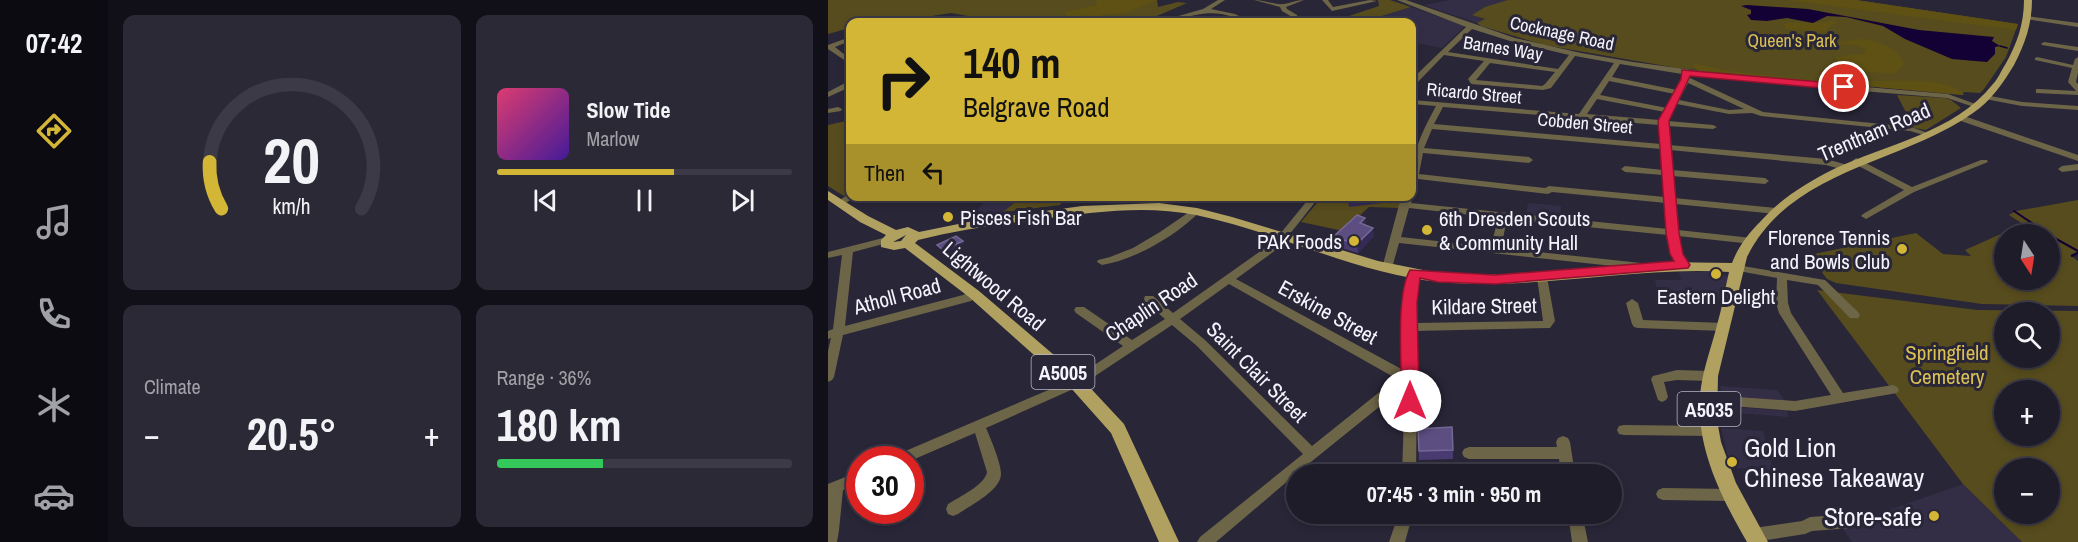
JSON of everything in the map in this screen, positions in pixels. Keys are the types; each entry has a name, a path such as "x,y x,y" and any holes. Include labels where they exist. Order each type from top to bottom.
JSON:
{"main road":[{"name":"Trentham Road","path":"1756,538 1722,476 1710,431 1708,400 1710,376 1724,327 1741,243 1776,211 1817,180 1856,161 1930,135 1961,118 1988,97 2013,62 2027,18 2028,0"},
{"name":"Lightwood Road","path":"828,195 900,239 974,294 1076,383 1118,429 1169,542"},
{"path":"900,239 968,225 1072,210 1155,206 1196,211 1387,268 1471,279 1542,277 1686,265 1723,259 1741,243"},
{"path":"1686,265 1737,268"}],"street":[{"path":"1177,18 1205,10 1219,0"},
{"path":"1257,0 1285,6 1301,0"},
{"path":"1325,0 1333,11 1374,1"},
{"name":"Cocknage Road","path":"1400,0 1529,45 1686,76 1751,111"},
{"path":"1285,6 1284,10 1295,18"},
{"path":"1205,10 1239,18"},
{"path":"2027,18 2078,25"},
{"path":"1416,79 1473,26"},
{"path":"846,41 830,47 846,59"},
{"path":"2044,44 2078,49"},
{"name":"Barnes Way","path":"1442,53 1560,71"},
{"path":"1488,61 1472,79 1474,82 1543,88 1548,86 1574,53"},
{"path":"2078,58 2072,83 2078,91"},
{"path":"2037,59 2076,72"},
{"path":"1581,117 1619,61"},
{"path":"1686,265 1676,254 1664,123 1686,76 1948,96 1977,106"},
{"path":"1607,78 1730,112 1751,111 1911,129 1930,135"},
{"path":"828,95 846,86"},
{"path":"2039,91 2078,91"},
{"path":"1595,96 1669,111"},
{"path":"1988,97 2022,104 2078,108"},
{"name":"Ricardo Street","path":"1416,102 1713,127"},
{"path":"1416,169 1422,140 1440,105"},
{"path":"1961,118 2078,158"},
{"name":"Cobden Street","path":"1430,126 1827,162 1844,167"},
{"path":"1421,150 1525,158"},
{"path":"1856,161 1911,190"},
{"path":"1866,216 1911,190 1984,162"},
{"path":"2062,169 2078,167"},
{"path":"1630,168 1765,181"},
{"path":"1416,181 1506,183 1548,191 1555,188 1776,211"},
{"path":"840,203 846,200"},
{"name":"Chaplin Road","path":"924,449 1076,383 1174,318 1285,237 1312,201"},
{"path":"1387,268 1406,201 1503,215 1673,233 1741,243"},
{"path":"1101,262 1111,262 1138,248 1182,224 1196,211"},
{"path":"1496,249 1503,215"},
{"path":"1396,233 1496,249 1651,267"},
{"path":"828,255 900,239"},
{"path":"828,377 833,333 848,250"},
{"path":"1737,268 1825,284 1854,315"},
{"path":"1409,464 1411,378 1409,327 1411,285 1414,273"},
{"path":"1777,274 1785,313 1839,398"},
{"name":"Kildare Street","path":"1409,327 1545,325 1549,321 1542,277"},
{"name":"Erskine Street","path":"1228,279 1394,372 1411,378"},
{"name":"Atholl Road","path":"833,333 967,298 974,294"},
{"name":"Saint Clair Street","path":"1149,299 1174,318 1312,454"},
{"path":"1632,303 1638,324 1724,327"},
{"path":"1080,310 1131,346"},
{"path":"1662,397 1657,379 1677,375 1710,376"},
{"path":"1205,542 1396,385 1411,378"},
{"path":"1708,400 1795,406 1893,390"},
{"path":"953,508 985,488 993,480 994,472 980,425"},
{"path":"1624,430 1710,431"},
{"path":"1469,453 1564,448 1567,464"},
{"path":"829,542 832,530 832,489 846,483"},
{"path":"1663,495 1732,495"},
{"path":"1756,538 1810,524 1852,521"},
{"path":"1397,542 1403,524"},
{"path":"1577,524 1580,542"}],"shaded area":[{"path":"1097,0 1157,0 1125,13 1102,15 1098,18 1068,18 1064,12 1096,5"},
{"path":"1451,0 1508,0 1473,15 1486,20 1477,23 1424,5"},
{"name":"Queen's Park","path":"1787,0 1856,0 2018,24 2016,30"},
{"path":"1741,6 1808,9 1919,30 1994,37 1992,41 2000,46 1995,47 1995,54 1987,62 1952,59 1905,39 1883,26 1846,17 1827,16 1813,23 1787,18 1767,21 1751,20 1747,15 1751,14 1751,10"},
{"path":"1411,7 1465,26 1442,48 1416,43 1416,18 1375,18"},
{"path":"1832,20 1837,23 1830,25 1826,29 1827,32 1787,29 1783,25 1792,22 1818,23"},
{"path":"1858,39 1892,48 1904,64 1896,73 1854,69 1835,57 1862,54 1866,51 1865,49 1854,45 1827,44"},
{"path":"1693,65 1822,81 1929,82 1956,88 1964,95 1698,71"},
{"path":"986,201 1018,201 1003,212 970,217"},
{"path":"1528,203 1561,206 1560,218 1526,215"},
{"path":"1679,272 1709,272 1729,276 1723,301 1700,294 1686,294 1686,291 1658,292 1655,280 1681,280"},
{"path":"1720,386 1777,390 1785,401 1722,397"},
{"path":"1724,406 1787,411 1789,417 1726,412"},
{"path":"1721,428 1763,431 1773,470 1731,468"},
{"name":"Store-safe","path":"1963,484 1994,514 1994,524 2004,524 2022,542 1852,542 1841,526 1861,525 1858,521"}],"green space":[{"path":"828,0 1157,0 1158,7 1178,2 1187,3 1152,18 979,18 951,13 919,18 846,18 846,29 828,34"},
{"path":"1378,0 1390,0 1411,7 1375,18 1343,18 1379,6"},
{"name":"Queen's Park","path":"1508,0 1856,0 2018,24 2006,57 1984,89 1980,93 1964,92 1962,95 1677,68 1544,45 1481,26 1477,23 1485,19 1472,15 1485,7"},
{"path":"1897,95 1945,98 1961,108 1926,130 1914,128"},
{"path":"846,121 846,195 844,196 828,186 828,125"},
{"path":"2078,200 2078,251 2070,255 2078,261 2078,306 2060,306 2060,302 1982,304 1836,283 1827,279 1809,255 1916,233 1943,254 1971,256 1965,250 1994,237 1994,290 2060,290 2060,224 2023,224 2009,215 2016,211"},
{"path":"1017,201 1063,201 1060,205 1003,212"},
{"path":"1319,201 1403,201 1400,208 1369,207 1343,231 1301,222"},
{"name":"Springfield Cemetery","path":"1817,290 1994,310 1994,368 2060,368 2060,311 2078,311 2078,542 2022,542 2004,524 2060,524 2060,458 1994,458 1994,514 1963,484"}],"building":[{"path":"1357,215 1365,218 1360,223 1373,228 1357,244 1333,237"},
{"path":"956,236 963,241 943,250 937,245"},
{"path":"1452,427 1453,450 1419,451 1418,429"}],"waterway":[{"path":"2000,46 2007,48"},
{"path":"2014,211 2033,224"},
{"path":"2060,241 2078,251"},
{"path":"2072,256 2078,253"}],"place":[{"name":"Pisces Fish Bar","path":"948,217"},
{"name":"6th Dresden Scouts & Community Hall","path":"1427,230"},
{"name":"PAK Foods","path":"1354,241"},
{"name":"Florence Tennis and Bowls Club","path":"1902,249"},
{"name":"Eastern Delight","path":"1716,274"},
{"name":"Gold Lion Chinese Takeaway","path":"1732,462"},
{"name":"Store-safe","path":"1934,516"}],"route":[{"path":"1410,401 1409,327 1411,285 1414,273 1438,277 1495,279 1683,265 1676,254 1673,233 1664,121 1686,79 1686,72 1844,87"}]}
